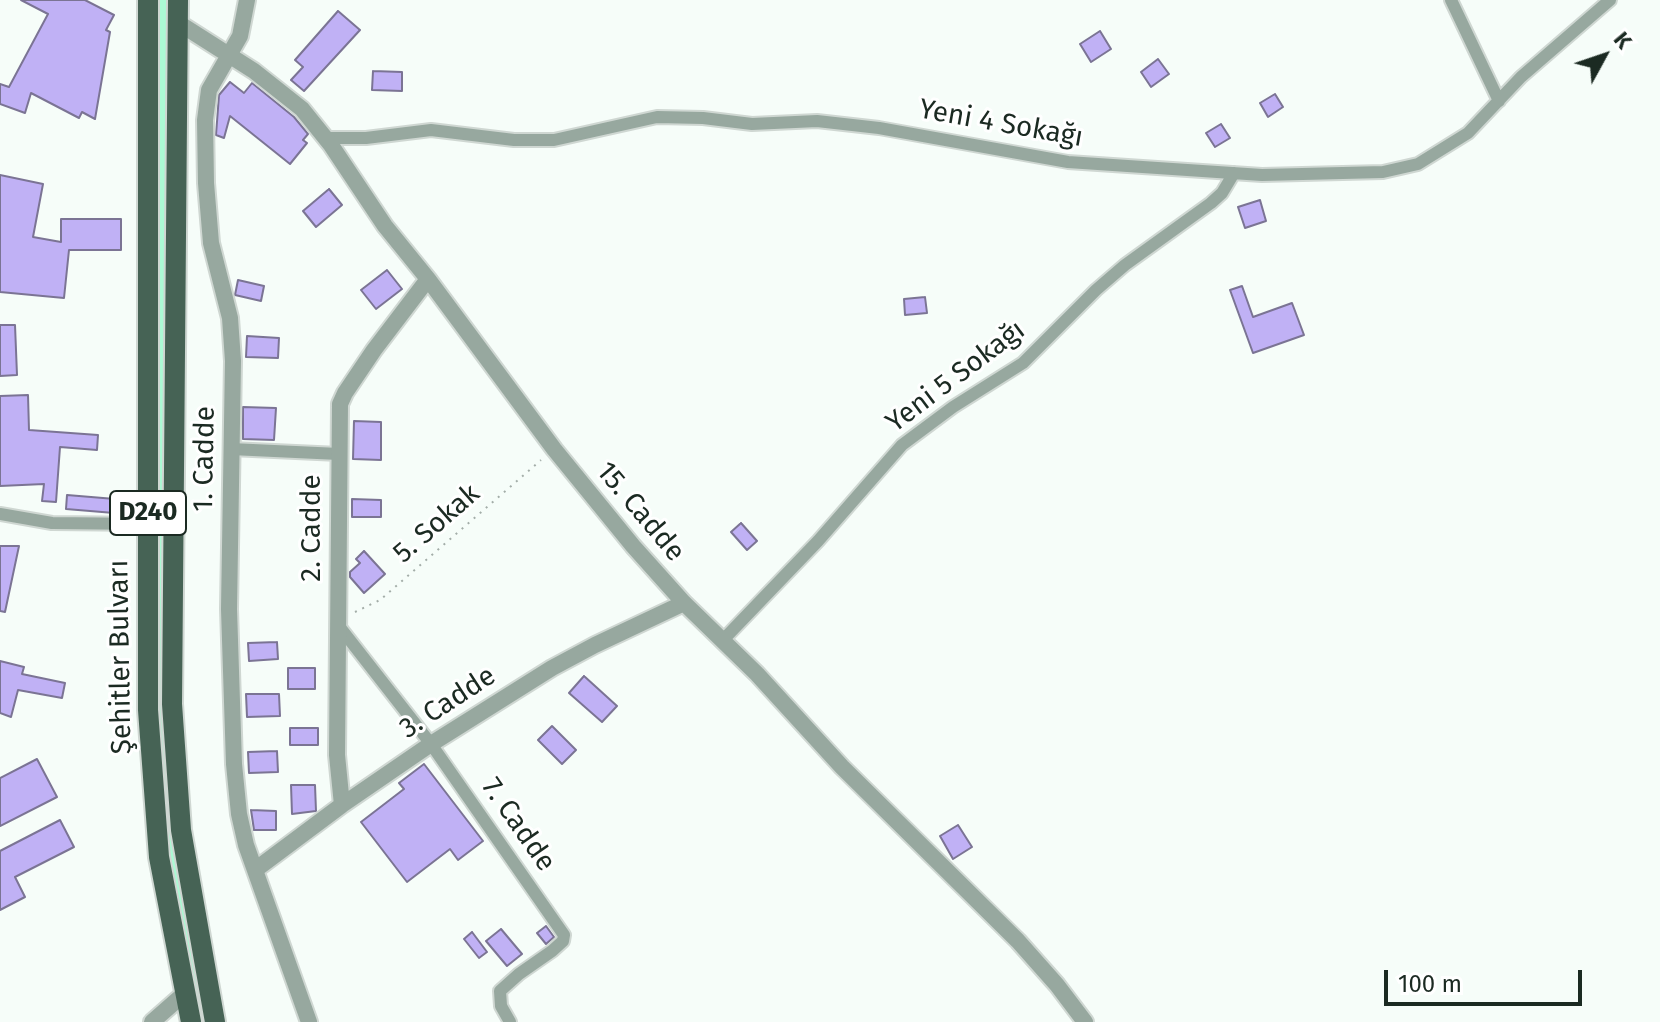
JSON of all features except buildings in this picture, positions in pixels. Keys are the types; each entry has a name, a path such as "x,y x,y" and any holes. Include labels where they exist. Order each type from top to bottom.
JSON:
{"main road":[{"name":"Şehitler Bulvarı","path":"148,0 148,710 155,824 191,1022"},
{"name":"Şehitler Bulvarı","path":"178,0 172,704 181,830 215,1022"}],"street":[{"name":"1. Cadde","path":"247,0 240,36 215,75 206,103 204,156 211,243 231,328 229,609 234,764 239,814 255,870 309,1022"},
{"path":"1451,0 1499,101"},
{"name":"Yeni 4 Sokağı","path":"326,138 366,138 431,130 514,140 554,140 657,117 752,124 817,121 866,126 1068,162 1294,175 1400,170 1445,149 1468,133 1542,58 1610,0"},
{"name":"15. Cadde","path":"177,22 288,96 326,138 385,226 554,449 684,603 723,640 842,767 1018,941 1085,1022"},
{"name":"Yeni 5 Sokağı","path":"723,640 799,562 902,445 953,407 1023,363 1125,265 1211,203 1222,193 1234,173"},
{"name":"2. Cadde","path":"342,805 337,755 339,418 345,393 428,279"},
{"path":"231,449 339,454"},
{"path":"0,514 52,523 148,524"},
{"name":"3. Cadde","path":"255,870 431,744 552,668 684,603"},
{"name":"7. Cadde","path":"338,619 431,744 564,935 563,941 552,951 504,986 500,1000 510,1022"},
{"path":"152,1022 185,993"}],"path":[{"name":"5. Sokak","path":"338,619 380,600 554,449"}],"green space":[{"path":"157,0 168,0 163,549 166,747 171,819 187,928 208,1022 199,1022 164,831 156,731"}]}
